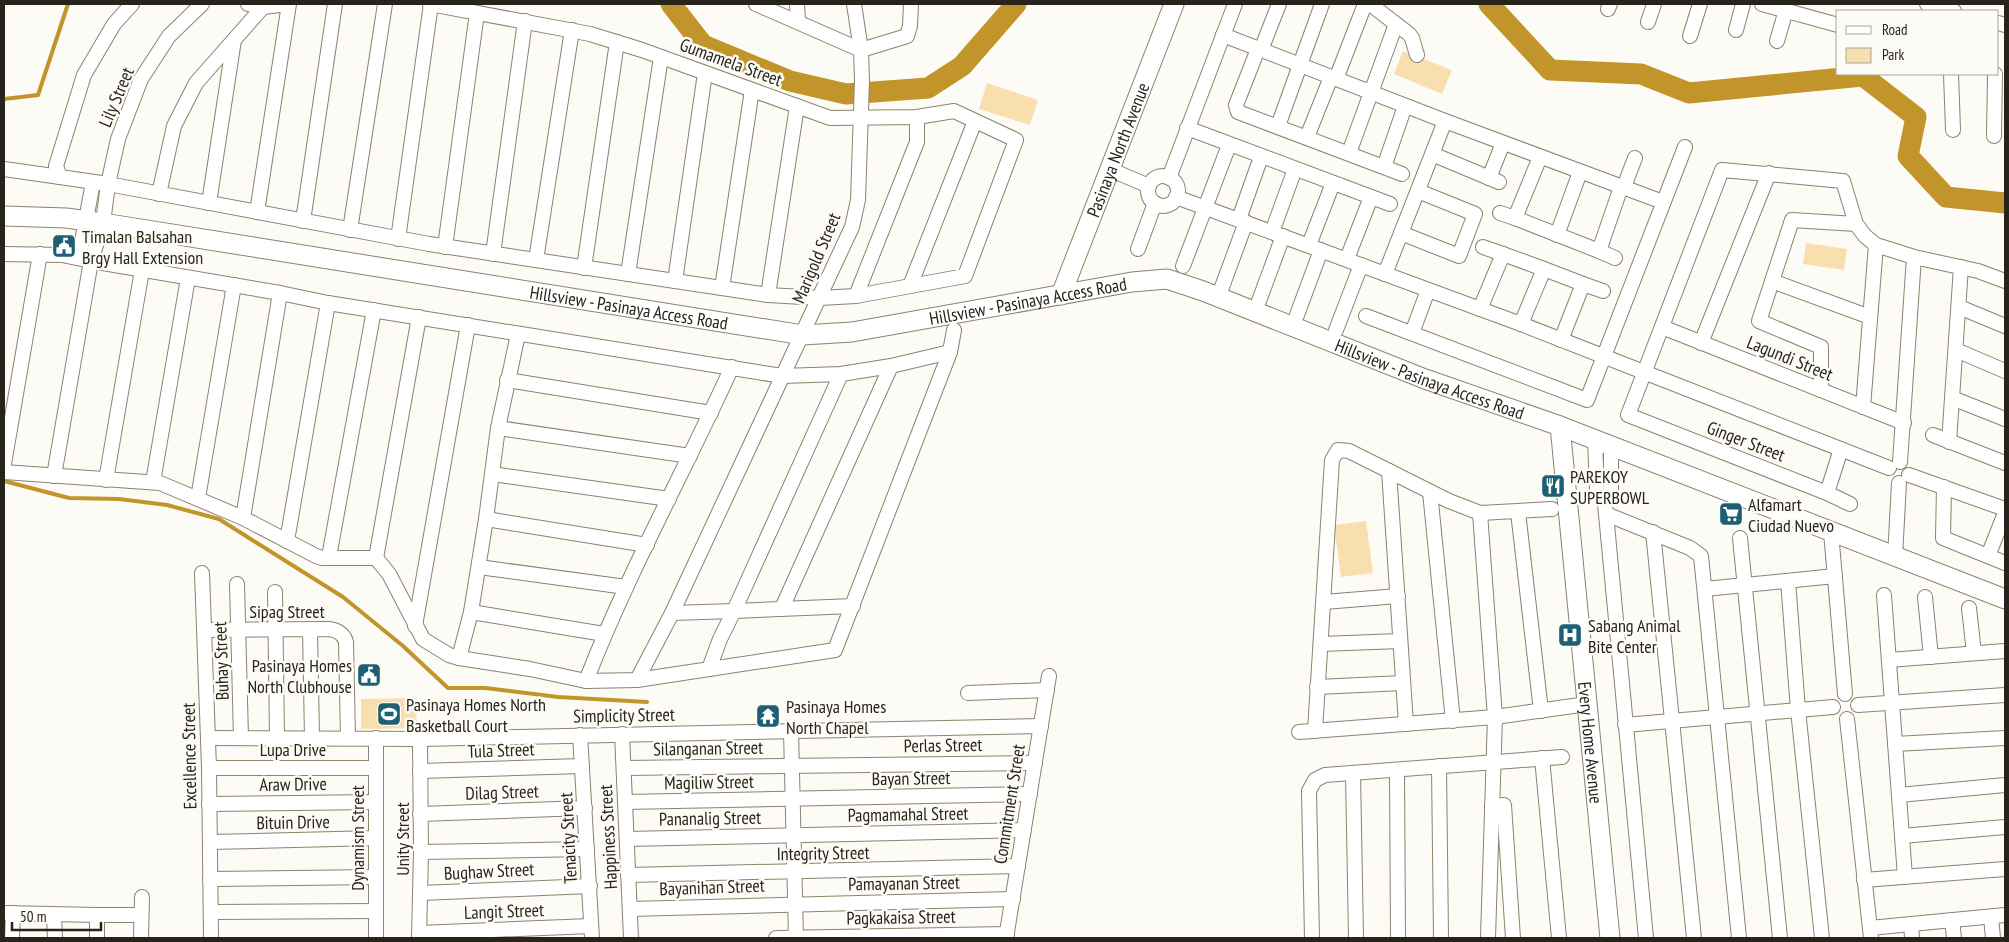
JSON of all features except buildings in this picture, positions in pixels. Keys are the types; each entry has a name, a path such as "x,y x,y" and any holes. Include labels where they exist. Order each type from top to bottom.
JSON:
{"street":[{"path":"60,177 56,166 84,75 114,24 132,4"},
{"name":"Lily Street","path":"95,222 108,184 118,139 142,78 168,36 202,4"},
{"path":"248,4 263,7 288,4 256,212"},
{"path":"303,221 335,4"},
{"path":"350,230 385,4"},
{"path":"398,238 430,4"},
{"name":"Gumamela Street","path":"430,4 572,30 617,42 830,118 861,111 917,117 954,111 1016,140 965,276 910,286"},
{"path":"756,4 861,50 907,36 910,26 911,4"},
{"path":"797,4 798,22"},
{"name":"Marigold Street","path":"637,680 672,613 852,227 858,200 862,80 861,50 854,4"},
{"name":"Pasinaya North Avenue","path":"1060,295 1174,4"},
{"path":"1169,178 1235,4"},
{"path":"1279,4 1236,109 1238,112 1402,174"},
{"path":"1278,126 1322,4"},
{"path":"1307,137 1365,4"},
{"path":"1370,4 1412,38 1417,55"},
{"path":"1648,22 1654,4"},
{"path":"1690,36 1700,4"},
{"path":"1736,30 1743,4"},
{"path":"1762,4 1836,24"},
{"path":"1927,4 1950,10"},
{"path":"159,194 174,126 196,83 263,7"},
{"path":"1777,41 1786,10"},
{"path":"446,247 477,12"},
{"path":"493,254 524,21"},
{"path":"1349,153 1396,24"},
{"path":"536,260 572,30"},
{"path":"1223,35 1405,106 1663,202"},
{"path":"209,203 234,40"},
{"path":"584,268 617,42"},
{"path":"628,274 661,57"},
{"path":"675,281 705,73"},
{"path":"1950,75 1953,130"},
{"path":"1994,136 1995,75"},
{"path":"722,288 752,90"},
{"path":"768,296 796,106"},
{"path":"1384,167 1405,106"},
{"path":"856,296 917,142 917,117"},
{"path":"4,169 108,184 446,247 768,296 820,298 856,296 910,286 975,121"},
{"path":"1385,274 1445,121"},
{"path":"1188,128 1390,204"},
{"path":"1432,154 1494,180 1503,143"},
{"path":"1183,266 1229,144"},
{"path":"1366,316 1587,400 1685,147"},
{"path":"1222,287 1261,156"},
{"path":"1515,218 1540,157"},
{"path":"1599,251 1635,158"},
{"path":"1109,169 1149,186"},
{"path":"1259,301 1295,169"},
{"path":"1645,371 1722,170 1843,181 1856,224 1865,236 1876,245 1914,257 1961,267 2005,281"},
{"path":"1556,235 1580,172"},
{"path":"1701,343 1769,173"},
{"path":"1160,177 1169,178 1177,188 1176,197 1164,206 1155,203 1149,195 1149,186 1160,177"},
{"path":"54,476 85,260 95,222 93,182"},
{"path":"1297,315 1332,182"},
{"path":"1401,233 1458,256 1475,214 1418,191"},
{"path":"1176,197 1645,371 1841,449 1898,474 1944,487 2005,509"},
{"path":"1347,260 1371,197"},
{"path":"1138,249 1155,203"},
{"path":"1500,213 1616,258"},
{"name":"Hillsview - Pasinaya Access Road","path":"4,216 41,216 95,222 803,335 852,332 1132,282 1159,279 1173,281 1425,379 1603,442 2005,599"},
{"path":"1821,390 1821,347 1759,321 1792,220 1856,224"},
{"path":"1862,407 1876,245"},
{"path":"1483,247 1603,291"},
{"path":"4,254 40,254 85,260 328,303 782,376 841,374 891,366 950,352"},
{"path":"4,464 40,254"},
{"path":"1480,309 1503,254"},
{"path":"1889,555 1904,423 1914,257"},
{"path":"1336,330 1361,265"},
{"path":"1949,442 1961,267"},
{"path":"1521,324 1544,269"},
{"path":"106,480 142,270"},
{"path":"153,482 188,278"},
{"path":"1772,281 1870,317"},
{"path":"1561,340 1583,284"},
{"path":"198,498 234,285"},
{"path":"1412,333 1428,290"},
{"path":"243,518 280,293"},
{"path":"287,541 328,303"},
{"path":"1959,307 2005,326"},
{"path":"329,557 374,310"},
{"path":"418,317 376,558 389,574 423,638 449,655 586,681 637,680 835,650 950,352 954,330"},
{"path":"415,626 468,325"},
{"name":"Lagundi Street","path":"1662,328 1904,423"},
{"path":"459,658 471,612 498,428 518,334"},
{"path":"1956,350 2005,371"},
{"path":"782,608 891,366"},
{"path":"586,681 604,634 732,367"},
{"name":"Ginger Street","path":"1645,371 1628,415 1850,504"},
{"path":"709,669 720,639 841,374"},
{"path":"507,380 711,413"},
{"path":"1952,398 2005,419"},
{"name":"Every Home Avenue","path":"1560,426 1610,938"},
{"path":"498,428 690,456"},
{"path":"1933,435 2005,463"},
{"path":"1603,442 1610,494 1606,509 1646,938"},
{"path":"1826,493 1841,449"},
{"path":"1315,731 1332,460 1338,450 1349,451 1430,492 1480,513 1552,509"},
{"path":"1389,471 1406,724"},
{"path":"4,472 153,482 198,498 243,518 316,556 376,558"},
{"path":"492,474 669,500"},
{"path":"1944,487 1943,538 2005,563"},
{"path":"1430,492 1454,721"},
{"path":"1606,509 1698,553 1702,560 1739,938"},
{"path":"1518,512 1540,711"},
{"path":"1480,513 1495,717 1488,938"},
{"path":"1988,556 2005,513"},
{"path":"486,519 647,545"},
{"path":"1653,532 1694,938"},
{"path":"1831,532 1845,694"},
{"path":"1740,538 1780,938"},
{"path":"478,567 626,587"},
{"name":"Excellence Street","path":"202,573 209,768 211,938"},
{"path":"1705,589 1835,576"},
{"path":"1788,581 1798,710 1822,938"},
{"name":"Buhay Street","path":"237,584 241,738"},
{"path":"275,592 276,738"},
{"path":"1884,595 1905,877"},
{"path":"1324,602 1398,596"},
{"path":"1924,597 1931,657"},
{"path":"672,613 853,606"},
{"path":"1970,608 1974,653"},
{"path":"471,612 604,634"},
{"path":"310,629 312,738"},
{"name":"Sipag Street","path":"205,630 334,629 339,632 346,642 348,738"},
{"path":"1321,644 1400,642"},
{"path":"1889,660 2005,651"},
{"name":"Commitment Street","path":"1007,936 1049,676"},
{"path":"1317,687 1403,683"},
{"path":"968,693 1047,690"},
{"path":"1845,694 1855,698 1858,705 1856,715 1846,719 1837,716 1833,707 1835,699 1845,694"},
{"path":"1858,705 2005,695"},
{"path":"1299,732 1454,721 1587,704"},
{"path":"1625,725 1833,707"},
{"path":"1846,719 1870,933 1912,931 1952,920 2005,915"},
{"name":"Simplicity Street","path":"208,738 420,739 1041,726"},
{"path":"791,731 796,938"},
{"name":"Happiness Street","path":"622,734 631,938"},
{"name":"Tenacity Street","path":"580,735 590,886 591,932"},
{"name":"Dynamism Street","path":"376,738 376,938"},
{"path":"1895,744 2005,738"},
{"name":"Unity Street","path":"419,936 421,893 420,739"},
{"path":"1312,938 1310,791 1315,780 1319,777 1562,757"},
{"path":"1542,758 1559,938"},
{"name":"Perlas Street","path":"792,766 1035,763"},
{"name":"Tula Street","path":"420,771 582,766"},
{"name":"Silanganan Street","path":"624,768 792,766"},
{"path":"1439,766 1441,938"},
{"name":"Lupa Drive","path":"209,768 376,768"},
{"path":"1397,770 1398,938"},
{"path":"1353,773 1356,938"},
{"path":"1899,795 2005,785"},
{"name":"Bayan Street","path":"793,799 1030,794"},
{"name":"Magiliw Street","path":"625,802 793,799"},
{"name":"Araw Drive","path":"209,804 376,802"},
{"path":"1492,806 1504,805 1514,938"},
{"name":"Dilag Street","path":"420,814 585,808"},
{"path":"1902,836 2005,827"},
{"name":"Pagmamahal Street","path":"794,835 1024,830"},
{"name":"Pananalig Street","path":"627,839 794,835"},
{"name":"Bituin Drive","path":"210,842 376,838"},
{"path":"421,852 587,849"},
{"name":"Integrity Street","path":"628,875 1018,866"},
{"path":"1864,880 2005,869"},
{"path":"210,879 376,876"},
{"name":"Bughaw Street","path":"421,893 590,886"},
{"path":"140,938 142,897"},
{"name":"Pamayanan Street","path":"795,904 1013,899"},
{"name":"Bayanihan Street","path":"630,909 795,904"},
{"path":"211,912 376,911"},
{"path":"12,938 8,913 141,915"},
{"path":"54,915 55,938"},
{"path":"96,915 97,938"},
{"path":"1990,916 1993,938"},
{"path":"1952,920 1954,938"},
{"name":"Langit Street","path":"419,936 591,932"},
{"name":"Pagkakaisa Street","path":"776,938 1007,936"}],"green space":[{"path":"1403,51 1452,70 1442,94 1394,74"},
{"path":"987,83 1038,100 1030,125 979,109"},
{"path":"1806,243 1847,249 1844,270 1803,264"},
{"path":"1366,521 1373,573 1341,577 1334,525"},
{"name":"Pasinaya Homes North Basketball Court","path":"416,698 417,728 361,729 361,699"}],"waterway":[{"path":"4,99 38,95 68,4"},
{"path":"671,4 703,45 790,81 846,94 928,88 962,66 1016,4"},
{"path":"1489,4 1550,70 1641,74 1689,93 1863,76 1916,117 1908,156 1946,197 2005,203"},
{"path":"4,481 69,498 119,499 167,505 219,519 343,597 403,646 448,688 485,688 558,697 647,702"}],"place":[{"name":"Timalan Balsahan Brgy Hall Extension","path":"64,246"},
{"name":"PAREKOY SUPERBOWL","path":"1553,486"},
{"name":"Alfamart Ciudad Nuevo","path":"1731,514"},
{"name":"Sabang Animal Bite Center","path":"1570,635"},
{"name":"Pasinaya Homes North Clubhouse","path":"369,675"},
{"name":"Pasinaya Homes North Basketball Court","path":"389,714"},
{"name":"Pasinaya Homes North Chapel","path":"768,716"}]}
